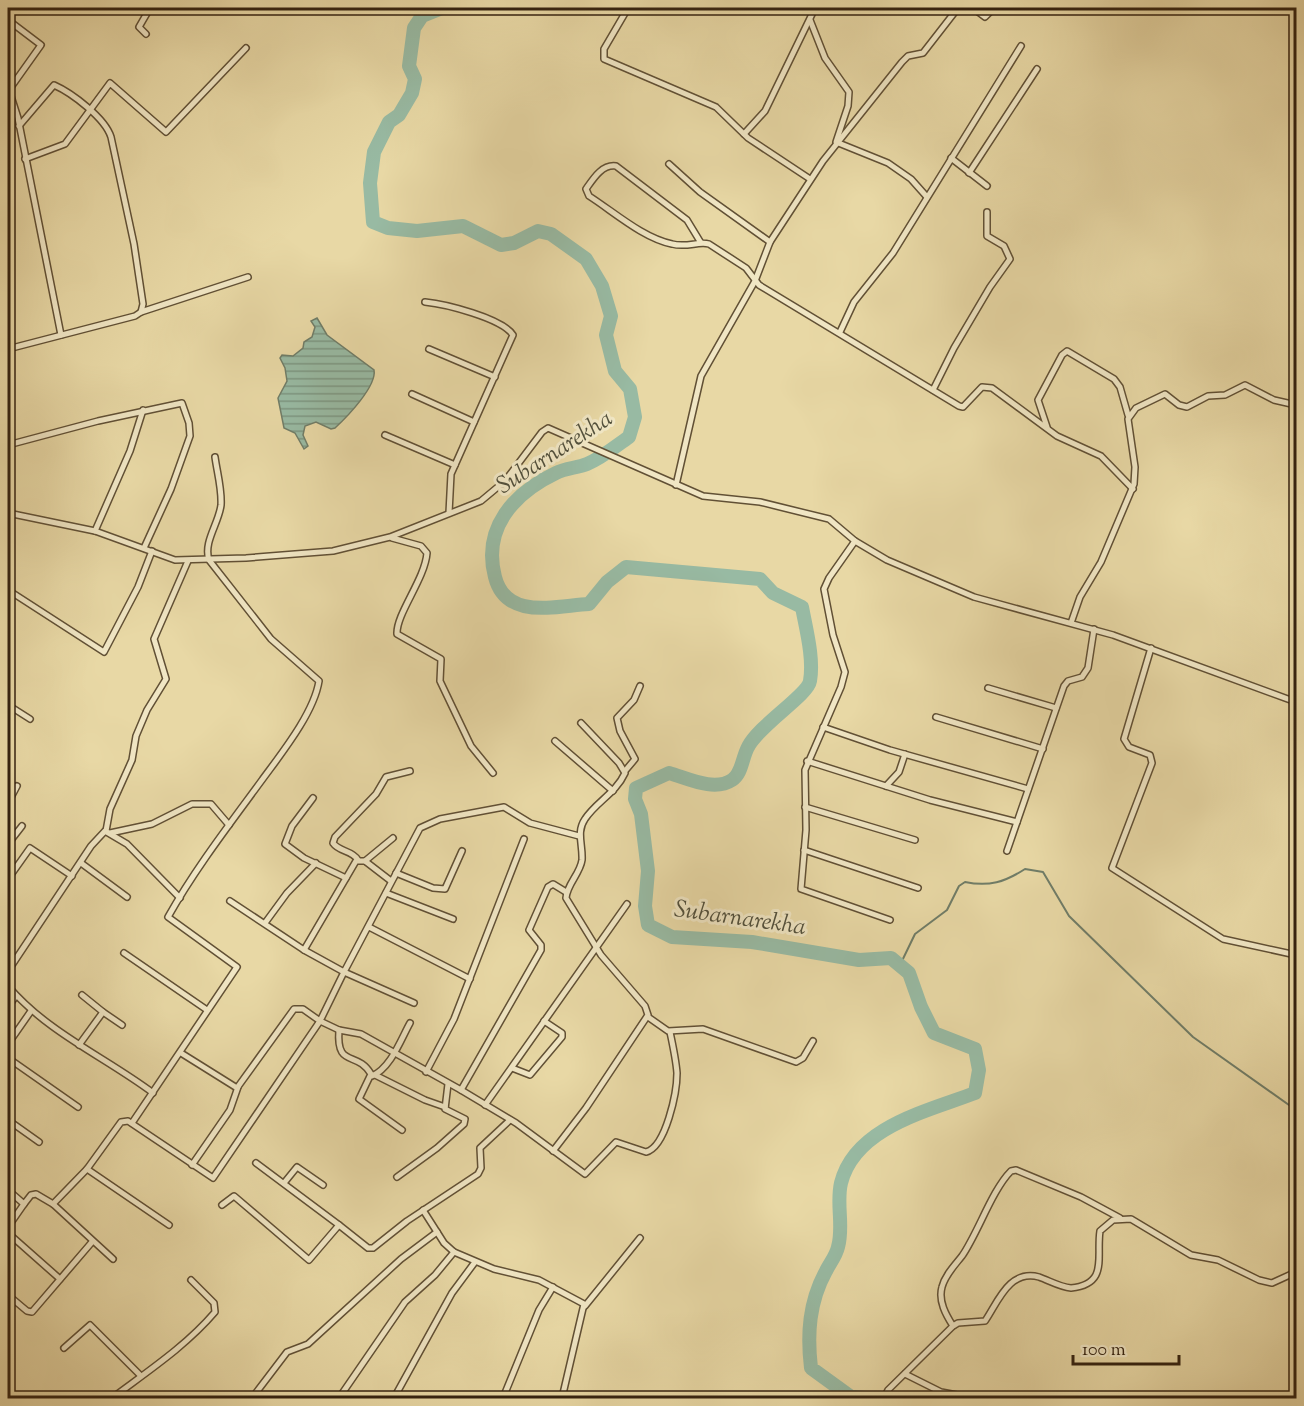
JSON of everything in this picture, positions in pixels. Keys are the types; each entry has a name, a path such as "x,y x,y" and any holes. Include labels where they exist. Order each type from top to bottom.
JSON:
{"street":[{"path":"137,8 146,14"},
{"path":"146,34 140,27 150,8"},
{"path":"628,8 604,49 604,59 716,107 744,134 810,179"},
{"path":"744,134 765,111 815,8"},
{"path":"676,485 701,376 754,281 770,242 810,179 902,62 908,56 923,53 958,8"},
{"path":"973,8 985,17 994,8"},
{"path":"8,20 41,45 8,89 19,126 61,335"},
{"path":"810,20 829,64 849,92 847,112 836,138 837,144"},
{"path":"840,332 854,302 893,253 1022,46"},
{"path":"25,159 62,147 110,83 166,132 246,48"},
{"path":"969,173 1037,69"},
{"path":"19,126 52,85 72,96 106,124 111,137 134,244 142,292 141,312"},
{"path":"837,144 888,163 911,179 927,197"},
{"path":"951,158 987,186"},
{"path":"669,164 700,192 770,242"},
{"path":"701,243 687,220 616,166 607,166 601,170 586,189 589,196 662,242 686,247 701,243 709,244 746,268 754,281 963,407 980,388 988,386 1048,429 1101,456 1133,489"},
{"path":"933,390 960,338 990,287 1010,259 1004,246 987,236 987,212"},
{"path":"8,349 141,312 248,277"},
{"path":"425,302 460,309 513,333 455,465 448,486 449,513"},
{"path":"429,349 495,377"},
{"path":"1048,429 1038,400 1062,355 1067,351 1114,379 1120,387 1128,416 1135,467 1133,489 1101,562 1080,597 1071,623"},
{"path":"1128,416 1136,408 1166,394 1179,405 1187,407 1208,396 1225,395 1245,385 1274,400 1296,405"},
{"path":"412,394 474,422"},
{"path":"8,445 143,410 182,403 190,432 173,484 144,548"},
{"path":"95,531 129,451 143,410"},
{"path":"8,499 8,513 95,531 174,560 322,553 390,537 487,496 504,481 546,428 556,429 664,480 716,499 760,502 829,519 855,541 887,560 959,592 1151,648 1296,702"},
{"path":"385,435 455,465"},
{"path":"132,1123 237,967 168,919 229,825 286,747 312,700 319,681 271,639 209,560 207,547 218,519 221,503 214,457"},
{"path":"390,537 421,546 427,553 419,583 398,626 397,634 441,659 440,681 471,746 493,773"},
{"path":"855,541 824,589 833,635 845,668 841,687 807,761 802,891 890,920"},
{"path":"8,590 104,652 132,600 152,551"},
{"path":"108,832 110,808 132,760 136,736 147,710 166,679 154,639 188,561"},
{"path":"1006,851 1066,682 1082,677 1086,673 1094,630"},
{"path":"1151,648 1124,742 1129,747 1150,755 1152,763 1112,868 1161,902 1223,939 1296,955"},
{"path":"640,686 634,700 617,718 620,731 635,759 613,791 587,816 579,836 580,866 566,892 567,901 595,945 645,1006 648,1017 670,1032 703,1029 796,1062 803,1058 813,1041"},
{"path":"988,688 1056,708"},
{"path":"8,705 30,719"},
{"path":"936,717 1043,748"},
{"path":"581,723 625,771"},
{"path":"823,727 905,754 1028,789"},
{"path":"555,741 613,791"},
{"path":"886,786 899,771 905,754"},
{"path":"807,761 886,786 1017,822"},
{"path":"392,881 366,861 358,860 352,853 336,846 335,837 376,794 386,777 410,771"},
{"path":"8,803 17,786"},
{"path":"313,798 292,826 284,842 287,847 346,878"},
{"path":"8,971 91,846 108,832 152,824 196,803 211,804 229,825"},
{"path":"52,1204 87,1169 122,1122 132,1123 208,1177 216,1176 320,1021 420,828 440,819 504,807 530,823 579,836"},
{"path":"805,807 915,840"},
{"path":"8,844 22,826"},
{"path":"108,832 134,850 180,898"},
{"path":"366,861 393,838"},
{"path":"426,1072 450,1028 524,839"},
{"path":"8,879 30,848 72,876"},
{"path":"804,850 918,888"},
{"path":"396,873 433,888 445,889 462,851"},
{"path":"304,950 358,860"},
{"path":"81,863 127,897"},
{"path":"265,923 287,893 316,863"},
{"path":"461,1090 541,950 541,945 529,930 548,887 553,884 566,892"},
{"path":"386,893 453,919"},
{"path":"230,901 304,950 344,972 414,1003"},
{"path":"485,1105 595,945 627,904"},
{"path":"369,927 470,979"},
{"path":"124,953 207,1010"},
{"path":"8,986 31,1011 153,1094"},
{"path":"82,995 122,1025"},
{"path":"8,1007 16,996"},
{"path":"192,1165 230,1110 238,1088 294,1009 303,1009 339,1030 353,1030 461,1090 510,1120 585,1174 616,1142 646,1152 655,1148 666,1128 676,1085 676,1062 670,1032"},
{"path":"8,1044 31,1011"},
{"path":"79,1045 103,1012"},
{"path":"553,1151 648,1017"},
{"path":"512,1068 530,1075 561,1037 562,1033 544,1021"},
{"path":"402,1130 358,1099 373,1076 393,1053 410,1023"},
{"path":"339,1030 339,1050 367,1068 373,1076 445,1107 448,1112 465,1119 464,1124 437,1148 397,1177"},
{"path":"181,1053 238,1088"},
{"path":"8,1058 78,1107"},
{"path":"445,1107 448,1084"},
{"path":"8,1120 39,1143"},
{"path":"256,1163 368,1248 373,1248 423,1210 478,1174 481,1168 480,1148 510,1120"},
{"path":"284,1183 297,1167 323,1185"},
{"path":"87,1169 169,1226"},
{"path":"953,1326 944,1309 941,1291 943,1283 967,1248 980,1221 1011,1171 1016,1170 1069,1192 1120,1218 1139,1223 1191,1255 1218,1260 1265,1282 1278,1281 1296,1272"},
{"path":"8,1190 24,1204"},
{"path":"8,1227 31,1195 36,1194 52,1204 113,1259"},
{"path":"222,1205 234,1196 302,1257 309,1260 339,1225"},
{"path":"423,1210 437,1232 454,1252 475,1262 539,1280 585,1306"},
{"path":"884,1398 888,1390 953,1326 958,1323 985,1321 1005,1288 1026,1277 1037,1277 1071,1288 1094,1279 1098,1270 1100,1231 1106,1223 1120,1218"},
{"path":"252,1398 287,1352 308,1344 401,1259 437,1232"},
{"path":"8,1233 60,1278"},
{"path":"562,1398 585,1306 640,1238"},
{"path":"8,1295 27,1311 32,1312 92,1242"},
{"path":"339,1398 405,1302 435,1275 454,1252"},
{"path":"394,1398 452,1293 475,1262"},
{"path":"112,1398 140,1375 181,1348 215,1312 214,1304 191,1280"},
{"path":"502,1398 539,1310 553,1287"},
{"path":"64,1348 90,1325 140,1375"},
{"path":"905,1374 948,1394 973,1398"}],"shaded area":[{"path":"317,318 327,335 374,370 374,377 360,401 335,428 331,429 316,422 305,426 303,435 308,446 304,449 295,433 284,428 278,398 287,381 285,368 280,358 282,355 293,356 303,348 304,342 312,337 315,327 311,321"}],"waterway":[{"name":"Subarnarekha","path":"442,8 422,16 414,28 409,66 415,79 412,93 399,115 389,122 374,152 370,183 373,222 388,228 417,231 463,226 501,245 514,243 538,231 551,234 586,259 602,286 611,316 606,335 615,371 630,389 635,417 629,437 593,461 560,471 541,481 527,491 505,514 493,543 492,559 495,577 501,591 509,600 533,607 589,604 607,582 626,567 760,579 773,593 802,607 810,653 810,681 801,694 754,738 735,777 717,785 692,781 669,773 636,788 635,799 641,814 648,871 645,906 648,925 672,937 752,942 859,960 891,958 909,973 921,1007 934,1033 975,1049 979,1070 975,1093 916,1115 877,1135 861,1148 849,1164 841,1183 840,1239 820,1283 811,1318 809,1343 811,1368 851,1397 865,1398"},
{"path":"900,965 915,934 947,910 959,886 965,882 982,884 996,882 1025,869 1043,872 1069,916 1193,1037 1296,1110"}]}
